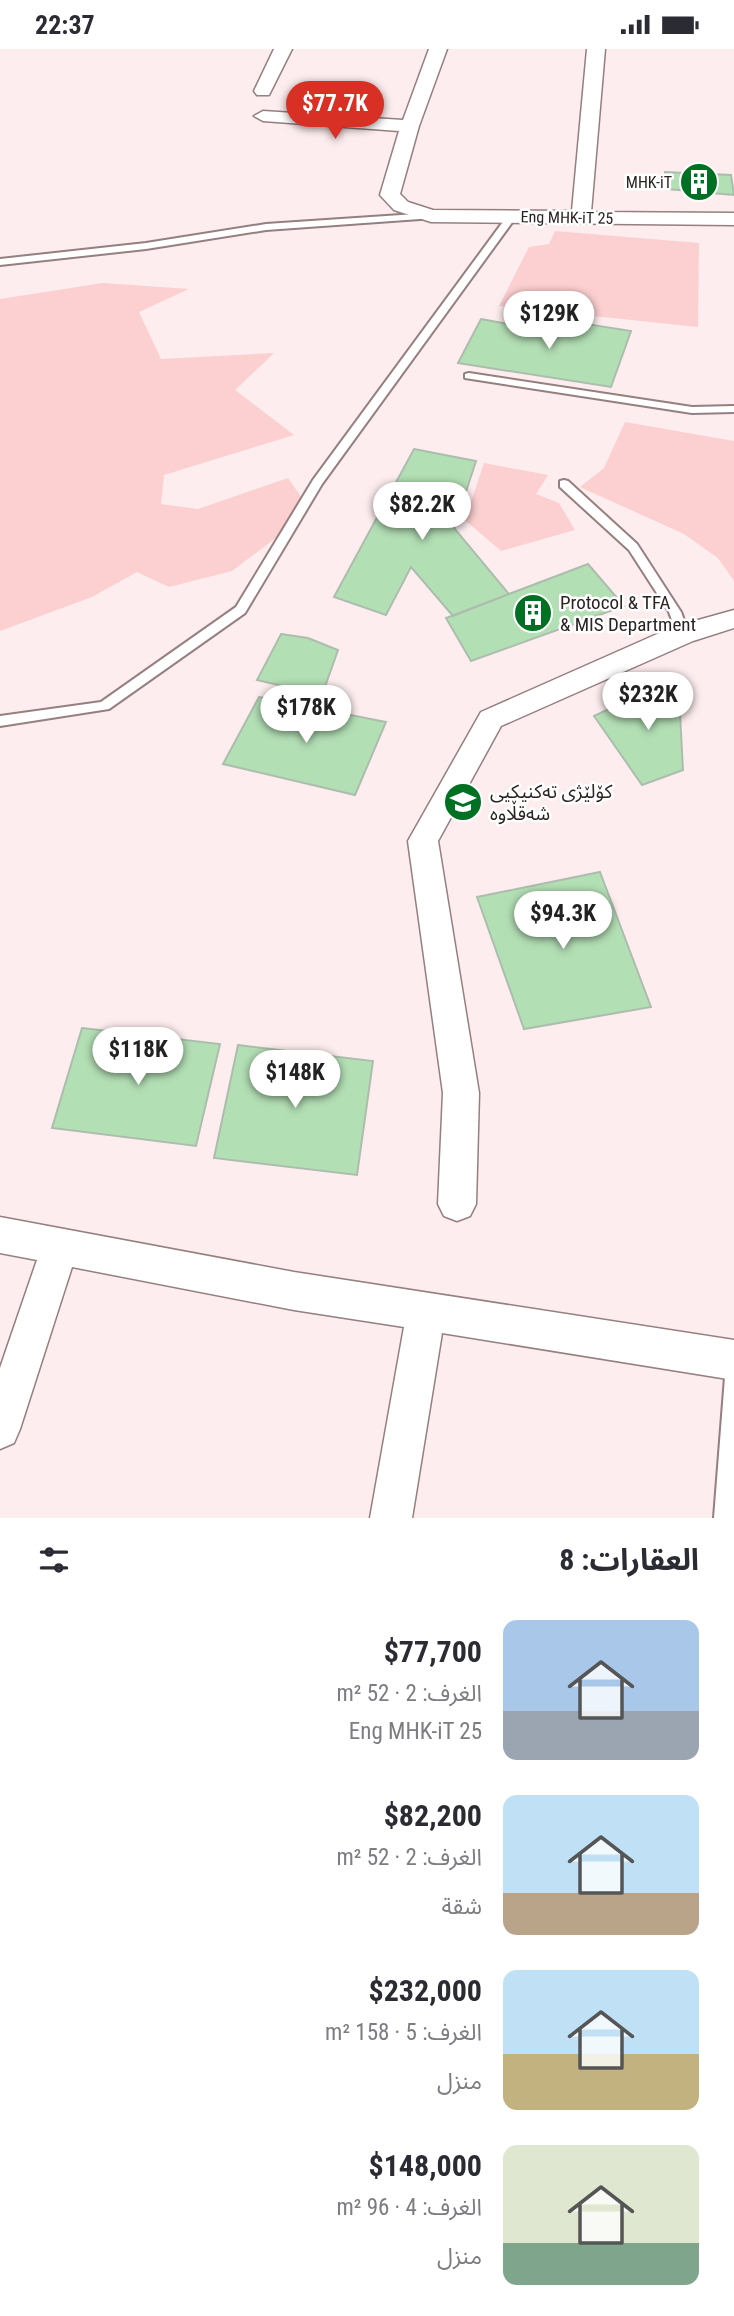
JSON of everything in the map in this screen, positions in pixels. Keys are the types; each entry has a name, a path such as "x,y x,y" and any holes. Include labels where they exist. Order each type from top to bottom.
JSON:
{"street":[{"path":"263,91 283,49"},
{"path":"262,116 410,126 438,49"},
{"path":"581,218 596,49"},
{"name":"Eng MHK-iT 25","path":"410,126 390,195 401,206 431,216 734,219"},
{"path":"457,1204 460,1093 423,841 491,719 683,634 734,619"},
{"path":"0,1235 294,1291 734,1360"},
{"path":"0,1429 60,1246"},
{"path":"391,1518 426,1311"}],"lane":[{"path":"0,262 146,246 266,227 431,216"},
{"path":"0,721 104,706 241,610 317,483 511,217"},
{"path":"469,376 692,410 734,409"},
{"path":"564,484 633,547 675,612 683,634"},
{"path":"724,1518 734,1377"}],"shaded area":[{"path":"555,231 699,243 698,327 499,306 529,247 549,244"},
{"path":"103,283 189,289 139,312 161,359 274,353 235,390 294,435 164,475 161,504 198,509 288,478 304,501 277,537 232,571 169,587 137,572 92,597 0,631 0,299"},
{"path":"625,422 734,441 734,581 718,558 684,534 580,487 604,468"},
{"path":"484,463 548,475 536,494 559,503 575,530 501,551 465,520"}],"building":[{"name":"MHK-iT","path":"665,172 731,175 734,195 667,189"},
{"path":"481,319 551,332 561,320 631,331 611,387 458,363"},
{"path":"414,449 476,461 454,528 509,594 453,616 411,567 386,615 334,597"},
{"name":"Protocol & TFA & MIS Department","path":"588,564 624,606 471,661 446,618"},
{"path":"281,634 308,638 338,650 322,695 257,680"},
{"path":"678,677 683,770 642,785 594,716"},
{"path":"259,697 386,722 355,795 223,764"},
{"path":"600,872 651,1007 524,1029 477,897"},
{"path":"82,1028 220,1044 196,1146 52,1128"},
{"path":"238,1045 373,1061 357,1175 214,1158"}],"place":[{"name":"MHK-iT","path":"699,182"},
{"name":"Protocol & TFA & MIS Department","path":"533,613"},
{"name":"کۆلێژی تەکنیکیی شەقڵاوە","path":"463,802"}]}
